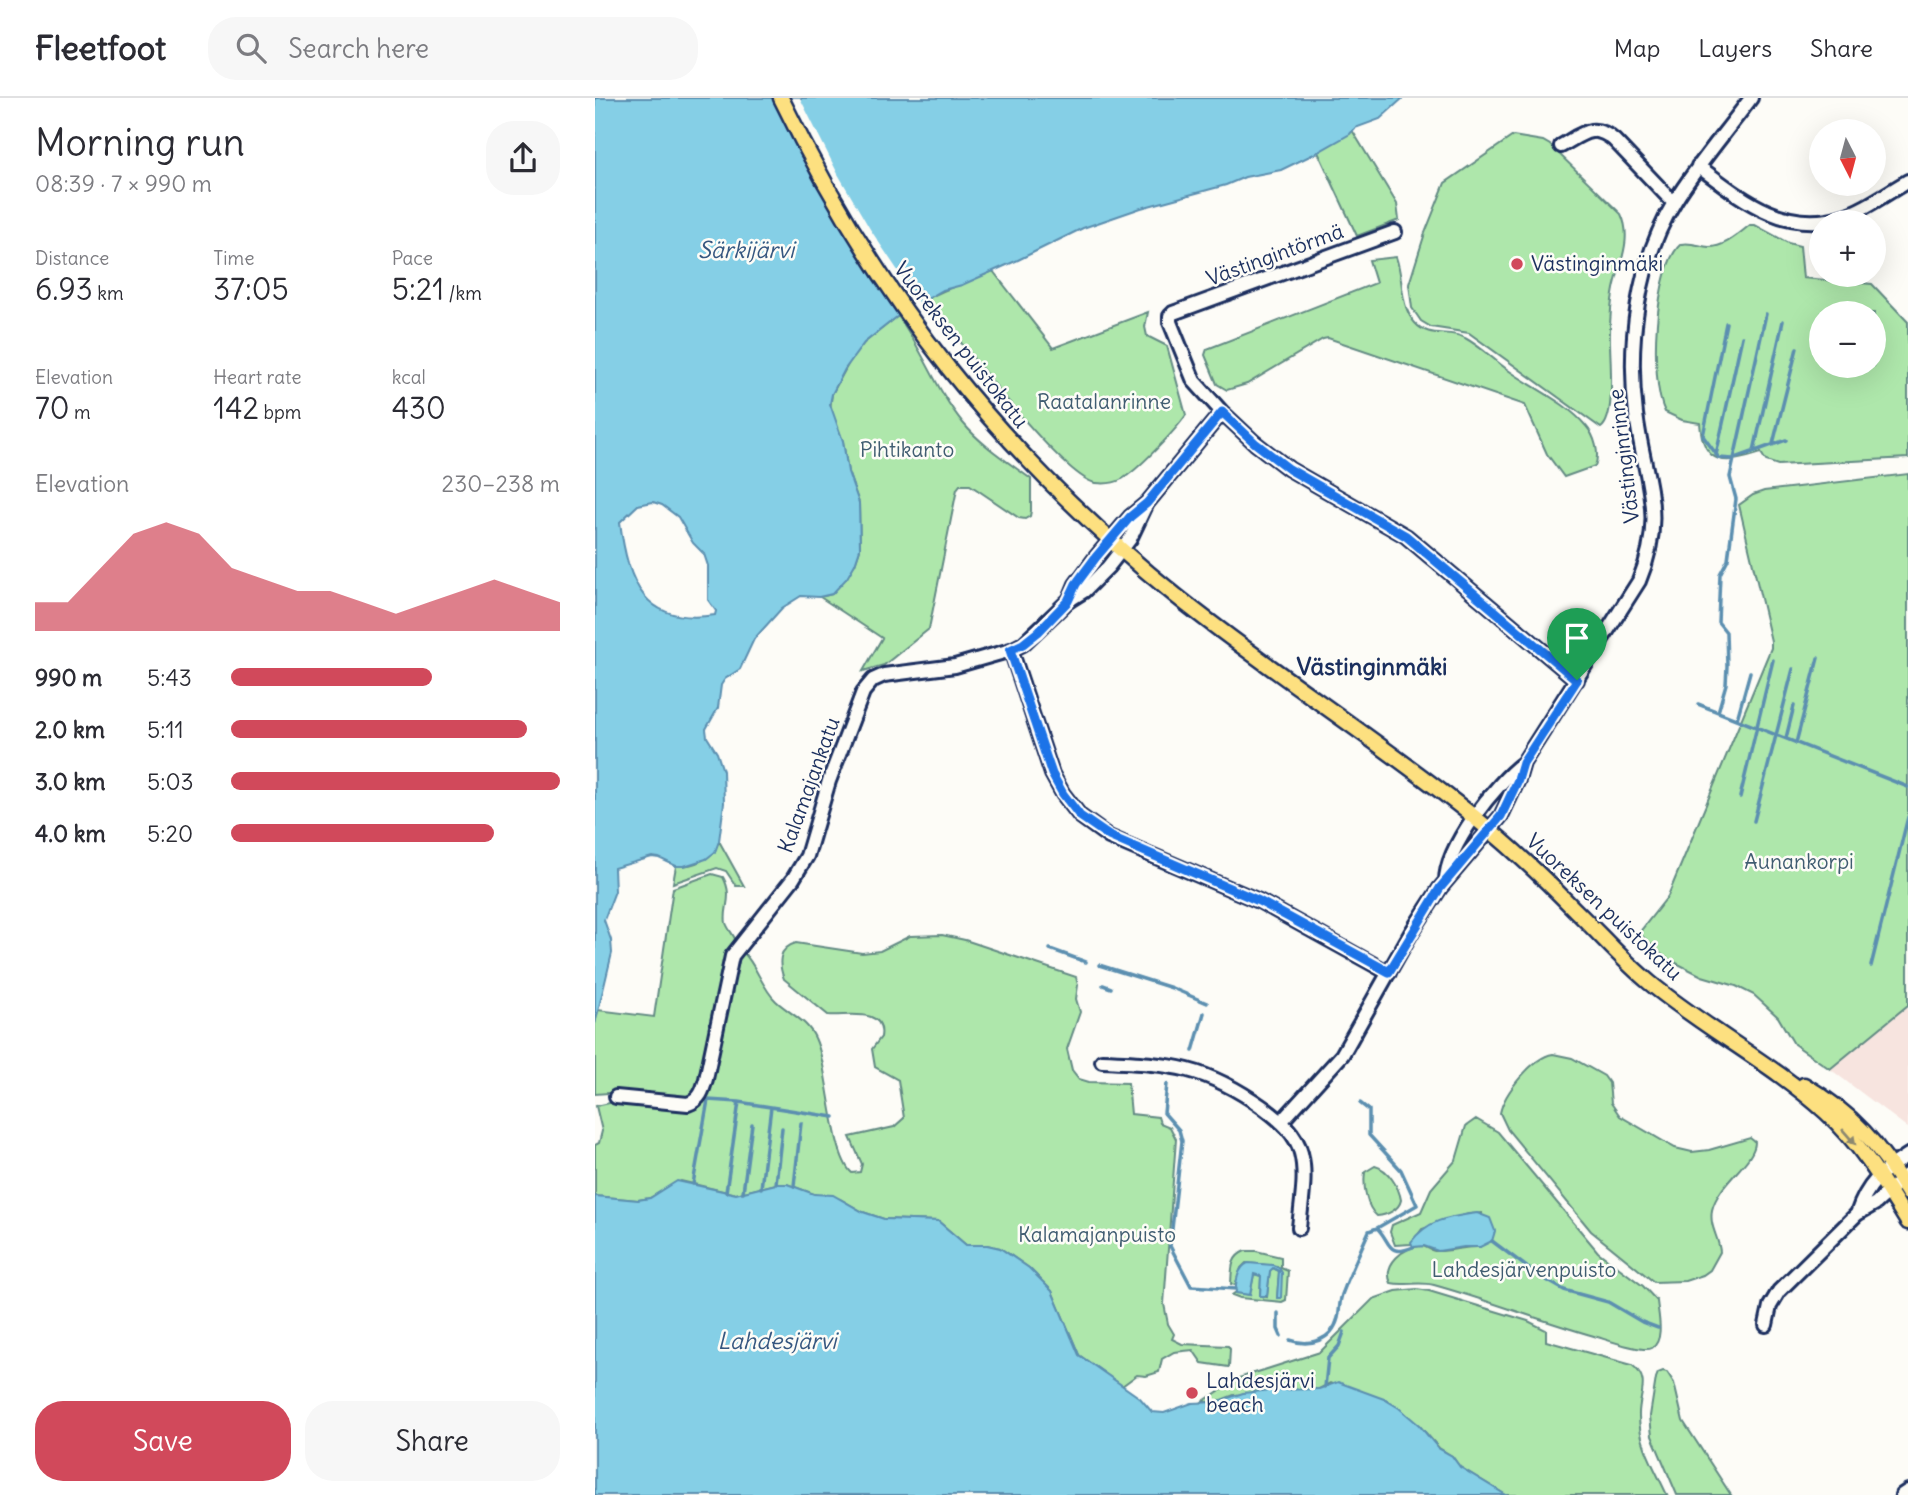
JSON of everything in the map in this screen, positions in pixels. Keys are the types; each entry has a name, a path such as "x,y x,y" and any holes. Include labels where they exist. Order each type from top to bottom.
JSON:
{"main road":[{"name":"Vuoreksen puistokatu","path":"781,98 807,152 871,263 926,341 1027,461 1122,550 1173,593 1251,654 1490,830 1530,865 1649,982 1781,1074 1845,1131 1879,1175 1908,1222"},
{"name":"Vuoreksen puistokatu","path":"1781,1074 1832,1101 1854,1120 1906,1182"}],"street":[{"name":"Västinginrinne","path":"1445,881 1501,816 1523,763 1631,597 1646,566 1654,521 1653,501 1636,415 1635,320 1657,238 1674,203 1698,166 1751,98"},
{"path":"1561,146 1590,130 1604,132 1674,203"},
{"path":"1698,166 1752,206 1779,218 1792,220 1818,221 1841,217 1908,181"},
{"name":"Västingintörmä","path":"1222,412 1189,373 1170,316 1321,257 1395,232"},
{"path":"1147,503 1222,412 1255,443 1289,469 1406,536 1577,680"},
{"name":"Kalamajankatu","path":"1068,601 1076,584 1111,539 1130,517 1147,503"},
{"name":"Kalamajankatu","path":"617,1097 688,1104 700,1096 706,1079 731,956 793,878 807,856 828,781 869,684 884,675 955,666 1023,644 1068,601 1084,591 1122,550 1147,503"},
{"path":"1010,650 1052,774 1080,816 1109,836 1259,901 1389,972"},
{"name":"Västinginrinne","path":"1445,881 1454,850 1473,817 1523,763"},
{"path":"1281,1122 1342,1055 1445,881"},
{"path":"1102,1061 1153,1063 1202,1073 1241,1093 1281,1122 1294,1137 1303,1159 1299,1228"},
{"path":"1857,1214 1865,1193 1879,1175 1908,1155"},
{"path":"1766,1325 1770,1307 1779,1291 1857,1214 1906,1182"},
{"path":"1902,1495 1908,1491"}],"shaded area":[{"path":"1908,1005 1908,1128 1830,1069"}],"green space":[{"path":"1352,130 1397,204 1399,220 1357,236 1318,152"},
{"path":"1513,136 1543,141 1550,145 1621,214 1624,223 1624,252 1611,311 1611,399 1606,422 1601,428 1469,333 1431,327 1421,321 1412,308 1409,284 1445,183"},
{"path":"1750,225 1755,225 1788,243 1800,246 1803,278 1809,279 1809,287 1875,287 1908,322 1908,458 1778,465 1766,461 1761,453 1738,459 1719,459 1706,448 1700,423 1682,420 1665,412 1657,375 1657,325 1665,275 1672,257 1681,244 1709,247 1736,236"},
{"path":"1396,257 1406,308 1415,323 1426,331 1465,338 1578,417 1596,445 1595,466 1564,477 1547,454 1525,405 1328,338 1247,384 1227,390 1217,384 1205,355 1207,349 1376,283 1369,260"},
{"name":"Raatalanrinne","path":"993,271 1053,348 1148,312 1145,327 1147,336 1167,346 1186,415 1156,450 1122,479 1096,483 1080,475 1059,457 1009,402 927,299"},
{"name":"Pihtikanto","path":"898,316 963,423 986,446 1031,479 1031,511 1030,516 1025,519 1019,518 970,485 960,485 929,629 884,665 863,671 882,638 820,597 832,594 855,564 860,549 859,503 848,472 843,441 830,410 832,394 851,359 864,343"},
{"name":"Aunankorpi","path":"1908,474 1908,1005 1830,1069 1794,1044 1778,1017 1754,995 1736,986 1702,976 1664,957 1639,933 1668,896 1771,648 1739,505 1764,491"},
{"path":"719,841 744,886 736,886 726,871 717,868 673,883 676,866 690,865 702,860 712,852"},
{"path":"712,874 723,877 726,884 726,923 735,939 720,979 705,1072 692,1100 624,1092 595,1094 595,1024 598,1010 654,1017 673,888"},
{"name":"Kalamajanpuisto","path":"942,935 965,940 1076,977 1076,999 1080,1012 1067,1049 1072,1070 1079,1079 1089,1082 1128,1083 1131,1114 1158,1117 1160,1123 1170,1127 1176,1139 1164,1304 1168,1324 1174,1334 1172,1339 1182,1344 1228,1346 1229,1367 1202,1363 1193,1350 1174,1352 1162,1359 1159,1372 1146,1376 1137,1375 1122,1386 1079,1355 1052,1291 1029,1268 1000,1248 966,1245 938,1221 884,1219 863,1212 840,1199 814,1194 787,1184 776,1184 736,1194 681,1181 650,1198 638,1200 595,1196 595,1145 599,1143 602,1131 596,1106 623,1100 692,1108 732,966 743,952 771,996 812,1032 820,1051 839,1148 852,1173 860,1172 862,1164 850,1137 894,1127 904,1118 898,1080 875,1067 872,1049 881,1037 881,1027 871,1017 863,1015 828,1015 784,979 781,957 786,948 796,943 862,953 880,951 910,936"},
{"path":"1553,1054 1572,1058 1604,1076 1609,1083 1611,1103 1620,1116 1675,1148 1692,1152 1750,1138 1755,1142 1749,1157 1721,1191 1712,1210 1712,1222 1720,1252 1710,1270 1703,1275 1685,1281 1654,1282 1591,1231 1508,1130 1500,1113 1507,1096 1528,1069"},
{"name":"Lahdesjärvenpuisto","path":"1476,1119 1498,1132 1598,1252 1643,1286 1657,1301 1660,1333 1652,1348 1641,1349 1615,1342 1434,1285 1391,1283 1389,1269 1392,1263 1402,1253 1414,1247 1447,1251 1480,1247 1482,1213 1468,1214 1422,1229 1411,1244 1395,1245 1390,1232 1392,1225 1421,1212 1431,1189 1456,1160 1466,1126"},
{"path":"1375,1166 1392,1179 1401,1200 1398,1207 1392,1211 1377,1216 1368,1202 1364,1184 1365,1172"},
{"path":"1245,1251 1281,1257 1281,1268 1288,1271 1286,1300 1282,1302 1232,1295 1236,1292 1250,1295 1254,1274 1261,1276 1260,1296 1267,1297 1270,1270 1273,1268 1279,1271 1277,1298 1282,1273 1277,1266 1246,1263 1241,1268 1235,1285 1231,1284 1234,1260"},
{"path":"1417,1289 1528,1321 1546,1330 1546,1341 1632,1365 1643,1382 1639,1409 1642,1437 1667,1495 1506,1495 1460,1467 1419,1425 1330,1383 1319,1389 1234,1395 1216,1402 1202,1402 1239,1378 1320,1352 1373,1299 1396,1291"},
{"path":"1667,1372 1674,1383 1683,1421 1731,1495 1677,1495 1652,1436 1650,1416 1656,1378 1658,1373"}],"water":[{"name":"Särkijärvi","path":"595,98 1403,98 1380,119 1355,128 1350,134 1281,170 1245,177 1083,228 962,285 943,290 898,316 864,343 845,369 832,394 830,404 859,503 860,549 855,564 847,578 832,594 819,597 801,596 782,608 754,639 740,669 721,685 718,708 706,729 723,771 724,803 715,852 706,859 684,866 676,866 652,857 614,868 615,891 604,920 612,953 595,1024","holes":["653,502 678,517 693,543 704,554 708,566 708,600 716,611 715,615 691,617 672,614 656,607 644,596 635,582 628,564 620,522 638,505"]},
{"name":"Lahdesjärvi","path":"677,1181 736,1194 776,1184 787,1184 814,1194 833,1195 863,1212 884,1219 938,1221 966,1245 1000,1248 1029,1268 1052,1291 1079,1355 1140,1398 1152,1412 1164,1413 1192,1403 1216,1402 1243,1393 1319,1389 1338,1382 1384,1399 1399,1408 1419,1425 1438,1448 1452,1456 1460,1467 1506,1495 595,1495 595,1196 638,1200 650,1198"},
{"path":"1477,1213 1490,1218 1495,1231 1492,1241 1480,1247 1438,1251 1424,1246 1413,1247 1411,1242 1433,1223"},
{"path":"1248,1263 1279,1268 1282,1273 1281,1298 1277,1298 1279,1271 1273,1268 1270,1271 1267,1296 1260,1296 1261,1276 1254,1274 1250,1295 1236,1293 1238,1276"}],"pier":[{"path":"774,98 800,98 838,174 870,229 921,305 901,318 817,184"}],"waterway":[{"path":"1718,712 1726,684 1727,666 1726,632 1718,622 1720,574 1728,559 1736,499 1730,477 1766,314"},
{"path":"1754,451 1783,321"},
{"path":"1726,323 1703,436 1719,458 1733,459 1786,440"},
{"path":"1716,455 1742,337"},
{"path":"1773,444 1797,348"},
{"path":"1796,743 1818,658"},
{"path":"1740,797 1773,660"},
{"path":"1754,821 1793,669"},
{"path":"1737,719 1750,672"},
{"path":"1698,704 1908,787"},
{"path":"1786,738 1794,706"},
{"path":"1871,966 1908,817"},
{"path":"1050,949 1086,962"},
{"path":"1099,965 1172,988 1207,1003"},
{"path":"1103,985 1111,988"},
{"path":"1193,1051 1204,1013"},
{"path":"1167,1084 1164,1113 1179,1130 1182,1141 1170,1246 1191,1286 1236,1289"},
{"path":"693,1184 708,1100 739,1102 834,1117"},
{"path":"726,1192 739,1102"},
{"path":"1360,1103 1369,1110 1369,1135 1401,1170 1417,1205 1377,1228"},
{"path":"761,1188 771,1107"},
{"path":"794,1186 801,1123"},
{"path":"743,1192 752,1124"},
{"path":"776,1184 782,1128"},
{"path":"1290,1340 1312,1342 1331,1332 1338,1318 1342,1295 1369,1231 1377,1228 1390,1246 1398,1251 1413,1247"},
{"path":"1492,1241 1536,1274 1564,1290 1608,1302 1658,1328"},
{"path":"1278,1313 1281,1336"},
{"path":"1325,1387 1328,1358 1339,1346 1344,1332"}],"place":[{"name":"Västinginmäki","path":"1517,264"},
{"name":"Lahdesjärvi beach","path":"1192,1393"}],"district":[{"name":"Västinginmäki","path":"1372,667"}],"route":[{"path":"1222,412 1255,443 1289,469 1406,536 1577,680 1523,763 1501,816 1445,881 1389,972 1233,888 1136,850 1100,831 1080,816 1052,774 1010,650 1038,632 1068,601 1076,584 1096,557 1130,517 1147,503 1222,412"}]}
